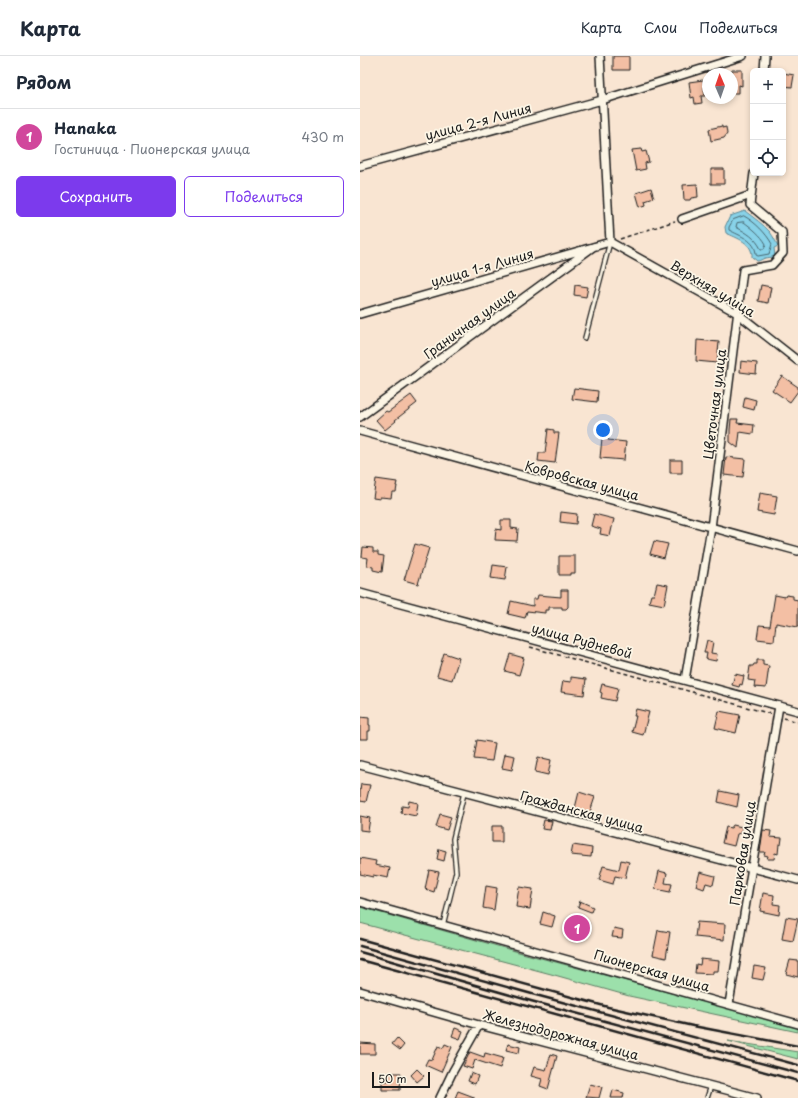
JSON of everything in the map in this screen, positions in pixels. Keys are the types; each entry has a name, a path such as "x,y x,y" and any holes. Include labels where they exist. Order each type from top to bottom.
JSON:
{"street":[{"path":"600,56 610,242"},
{"name":"улица 2-я Линия","path":"360,166 602,100 743,56"},
{"path":"764,68 766,56"},
{"name":"Цветочная улица","path":"685,680 711,528 743,270 772,265 783,253 782,232 750,205 754,176"},
{"path":"682,218 751,195"},
{"name":"улица 1-я Линия","path":"360,314 610,242"},
{"name":"Верхняя улица","path":"610,242 737,313 798,361"},
{"name":"Граничная улица","path":"360,417 593,248"},
{"name":"Ковровская улица","path":"360,432 798,551"},
{"name":"улица Рудневой","path":"360,592 798,711"},
{"name":"Парковая улица","path":"729,1004 779,706"},
{"name":"Гражданская улица","path":"360,766 798,880"},
{"name":"Пионерская улица","path":"360,902 798,1024"},
{"name":"Железнодорожная улица","path":"360,991 479,1025 748,1097 757,1098"},
{"path":"440,1098 453,1071 479,1025"}],"lane":[{"path":"584,338 610,242"},
{"path":"443,925 456,872 453,839 464,793"},
{"path":"707,1098 710,1086"}],"path":[{"path":"610,242 682,218"},
{"path":"527,646 798,722"}],"green space":[{"path":"360,907 522,953 798,1027 798,1032 629,996 360,923"},
{"path":"728,1041 798,1052 798,1059"}],"water":[{"path":"745,211 771,234 778,246 774,248 775,256 757,261 752,257 750,248 744,242 726,233 725,227 730,216"}],"building":[{"path":"613,56 629,56 629,70 613,70"},
{"path":"738,70 742,70 742,86 739,85 739,93"},
{"path":"786,74 794,75 792,87 786,86"},
{"path":"702,80 702,103 695,104 694,97 691,98 689,82"},
{"path":"722,126 722,128 726,127 727,134 724,138 711,141 709,129"},
{"path":"641,149 642,152 646,151 649,162 645,163 646,169 636,171 632,150"},
{"path":"711,169 724,169 724,184 711,184"},
{"path":"697,184 698,197 691,198 690,200 684,200 683,185"},
{"path":"651,188 654,198 645,201 646,205 640,207 636,193"},
{"path":"575,285 588,287 586,297 574,295"},
{"path":"761,285 771,287 768,303 758,301"},
{"path":"697,340 719,342 717,363 696,361"},
{"path":"741,361 757,363 756,374 740,372"},
{"path":"782,376 798,387 798,391 790,402 772,390"},
{"path":"574,388 598,391 597,402 572,399"},
{"path":"411,395 417,403 385,430 376,420 386,411 388,412"},
{"path":"745,397 756,400 754,410 743,407"},
{"path":"731,419 738,419 737,423 754,425 753,434 740,432 738,448 730,442"},
{"path":"548,429 554,430 554,433 559,433 555,463 538,461 539,453 545,453"},
{"path":"602,438 626,442 624,460 600,458"},
{"path":"726,457 745,459 743,477 724,475"},
{"path":"670,460 682,460 682,473 670,473"},
{"path":"376,479 397,482 396,492 392,492 391,498 373,498"},
{"path":"760,493 777,496 774,515 757,512"},
{"path":"561,512 577,514 576,524 560,522"},
{"path":"594,514 614,519 610,536 600,534 601,529 591,526"},
{"path":"501,520 511,520 511,528 518,529 517,541 495,540 496,529 501,530"},
{"path":"654,541 668,544 664,558 650,554"},
{"path":"415,544 429,548 418,584 404,580"},
{"path":"363,547 373,548 373,552 378,552 378,555 384,556 382,572 373,570 373,567 367,566 368,558 362,557"},
{"path":"559,556 575,556 575,573 570,573 570,575 559,575"},
{"path":"493,565 507,567 505,580 491,578"},
{"path":"657,583 668,585 664,605 649,602 651,595 654,595"},
{"path":"561,590 568,590 568,607 566,609 562,609 562,607 549,607 549,610 545,610 545,613 527,611 525,618 508,614 511,601 533,606 533,599 537,599 538,595 561,597"},
{"path":"775,595 785,597 786,595 793,596 793,599 798,600 798,627 776,623 774,641 757,639 759,625 770,626"},
{"path":"707,640 713,642 711,653 717,654 716,661 706,659 707,653 704,653"},
{"path":"444,653 459,658 452,680 437,676"},
{"path":"510,654 524,658 519,675 505,671"},
{"path":"757,660 763,660 763,665 769,666 766,688 754,687 755,681 748,680 750,666 757,664"},
{"path":"735,674 744,676 742,685 740,684 739,687 732,685"},
{"path":"571,677 586,679 584,695 561,692 563,681 571,682"},
{"path":"602,684 618,688 615,701 601,698 602,693 600,692"},
{"path":"636,709 649,712 643,735 632,732"},
{"path":"719,711 740,715 736,733 715,728"},
{"path":"360,717 369,718 370,731 368,731 368,739 360,739"},
{"path":"477,740 495,743 492,761 474,759"},
{"path":"505,754 515,756 512,770 502,768"},
{"path":"538,757 551,760 548,775 535,772"},
{"path":"361,784 370,785 366,802 360,801"},
{"path":"720,791 739,795 737,807 718,802"},
{"path":"579,792 595,797 590,812 575,808"},
{"path":"409,801 418,803 416,816 401,813 402,806 408,807"},
{"path":"440,814 451,817 447,830 436,827"},
{"path":"360,816 370,818 368,831 360,830"},
{"path":"544,820 552,821 550,830 542,829"},
{"path":"733,825 742,827 741,833 737,834 734,846 722,843 726,827 731,828"},
{"path":"492,826 502,826 502,842 492,842"},
{"path":"763,830 771,831 770,837 782,838 781,845 779,844 778,854 775,853 774,859 767,859 768,856 764,855 765,852 760,852"},
{"path":"573,845 592,848 591,857 571,855"},
{"path":"439,849 446,851 444,861 437,859"},
{"path":"360,858 376,861 375,865 390,868 388,878 360,874"},
{"path":"621,860 629,862 625,878 615,876 613,884 599,880 603,866 619,870"},
{"path":"429,870 439,872 434,892 425,889"},
{"path":"659,871 667,873 665,883 672,884 670,892 655,889"},
{"path":"700,872 715,876 713,885 706,883 704,889 696,886"},
{"path":"486,886 497,888 494,910 483,908"},
{"path":"519,887 533,889 530,909 516,907"},
{"path":"763,893 774,895 773,904 780,905 779,915 760,911"},
{"path":"580,901 593,907 591,912 578,907"},
{"path":"543,912 555,916 552,927 540,924"},
{"path":"786,917 798,919 793,941 782,939"},
{"path":"569,919 589,923 586,937 566,933"},
{"path":"697,922 725,924 724,940 695,937"},
{"path":"614,928 623,930 622,938 612,937"},
{"path":"658,930 670,932 666,958 653,955"},
{"path":"701,959 719,961 718,971 713,971 713,974 695,973 696,964 700,965"},
{"path":"790,960 798,961 798,977 786,974"},
{"path":"754,966 766,968 763,980 752,978"},
{"path":"455,1028 463,1031 460,1039 452,1036"},
{"path":"397,1038 404,1045 400,1050 392,1044"},
{"path":"360,1043 375,1044 375,1054 360,1054"},
{"path":"445,1044 452,1047 441,1072 425,1065 428,1059 432,1060 438,1046 443,1048"},
{"path":"508,1044 520,1047 519,1053 506,1050"},
{"path":"470,1052 484,1057 485,1053 503,1058 500,1068 475,1060 472,1069 463,1066"},
{"path":"551,1054 557,1056 548,1089 540,1086 542,1079 531,1076 534,1067 546,1070"},
{"path":"417,1069 424,1076 417,1082 411,1075"},
{"path":"388,1073 401,1073 400,1090 382,1090 382,1081 388,1081"},
{"path":"471,1073 478,1076 475,1084 468,1081"},
{"path":"590,1084 602,1087 599,1098 586,1097"},
{"path":"613,1090 624,1093 623,1098 611,1098"},
{"path":"458,1091 474,1097 474,1098 455,1098"}],"railway":[{"path":"360,939 608,1007 693,1026 798,1046"},
{"path":"360,946 532,994 798,1065"},
{"path":"360,952 531,1001 798,1073"},
{"path":"360,960 798,1081"}],"place":[{"name":"Hanaka","path":"577,928"}]}
